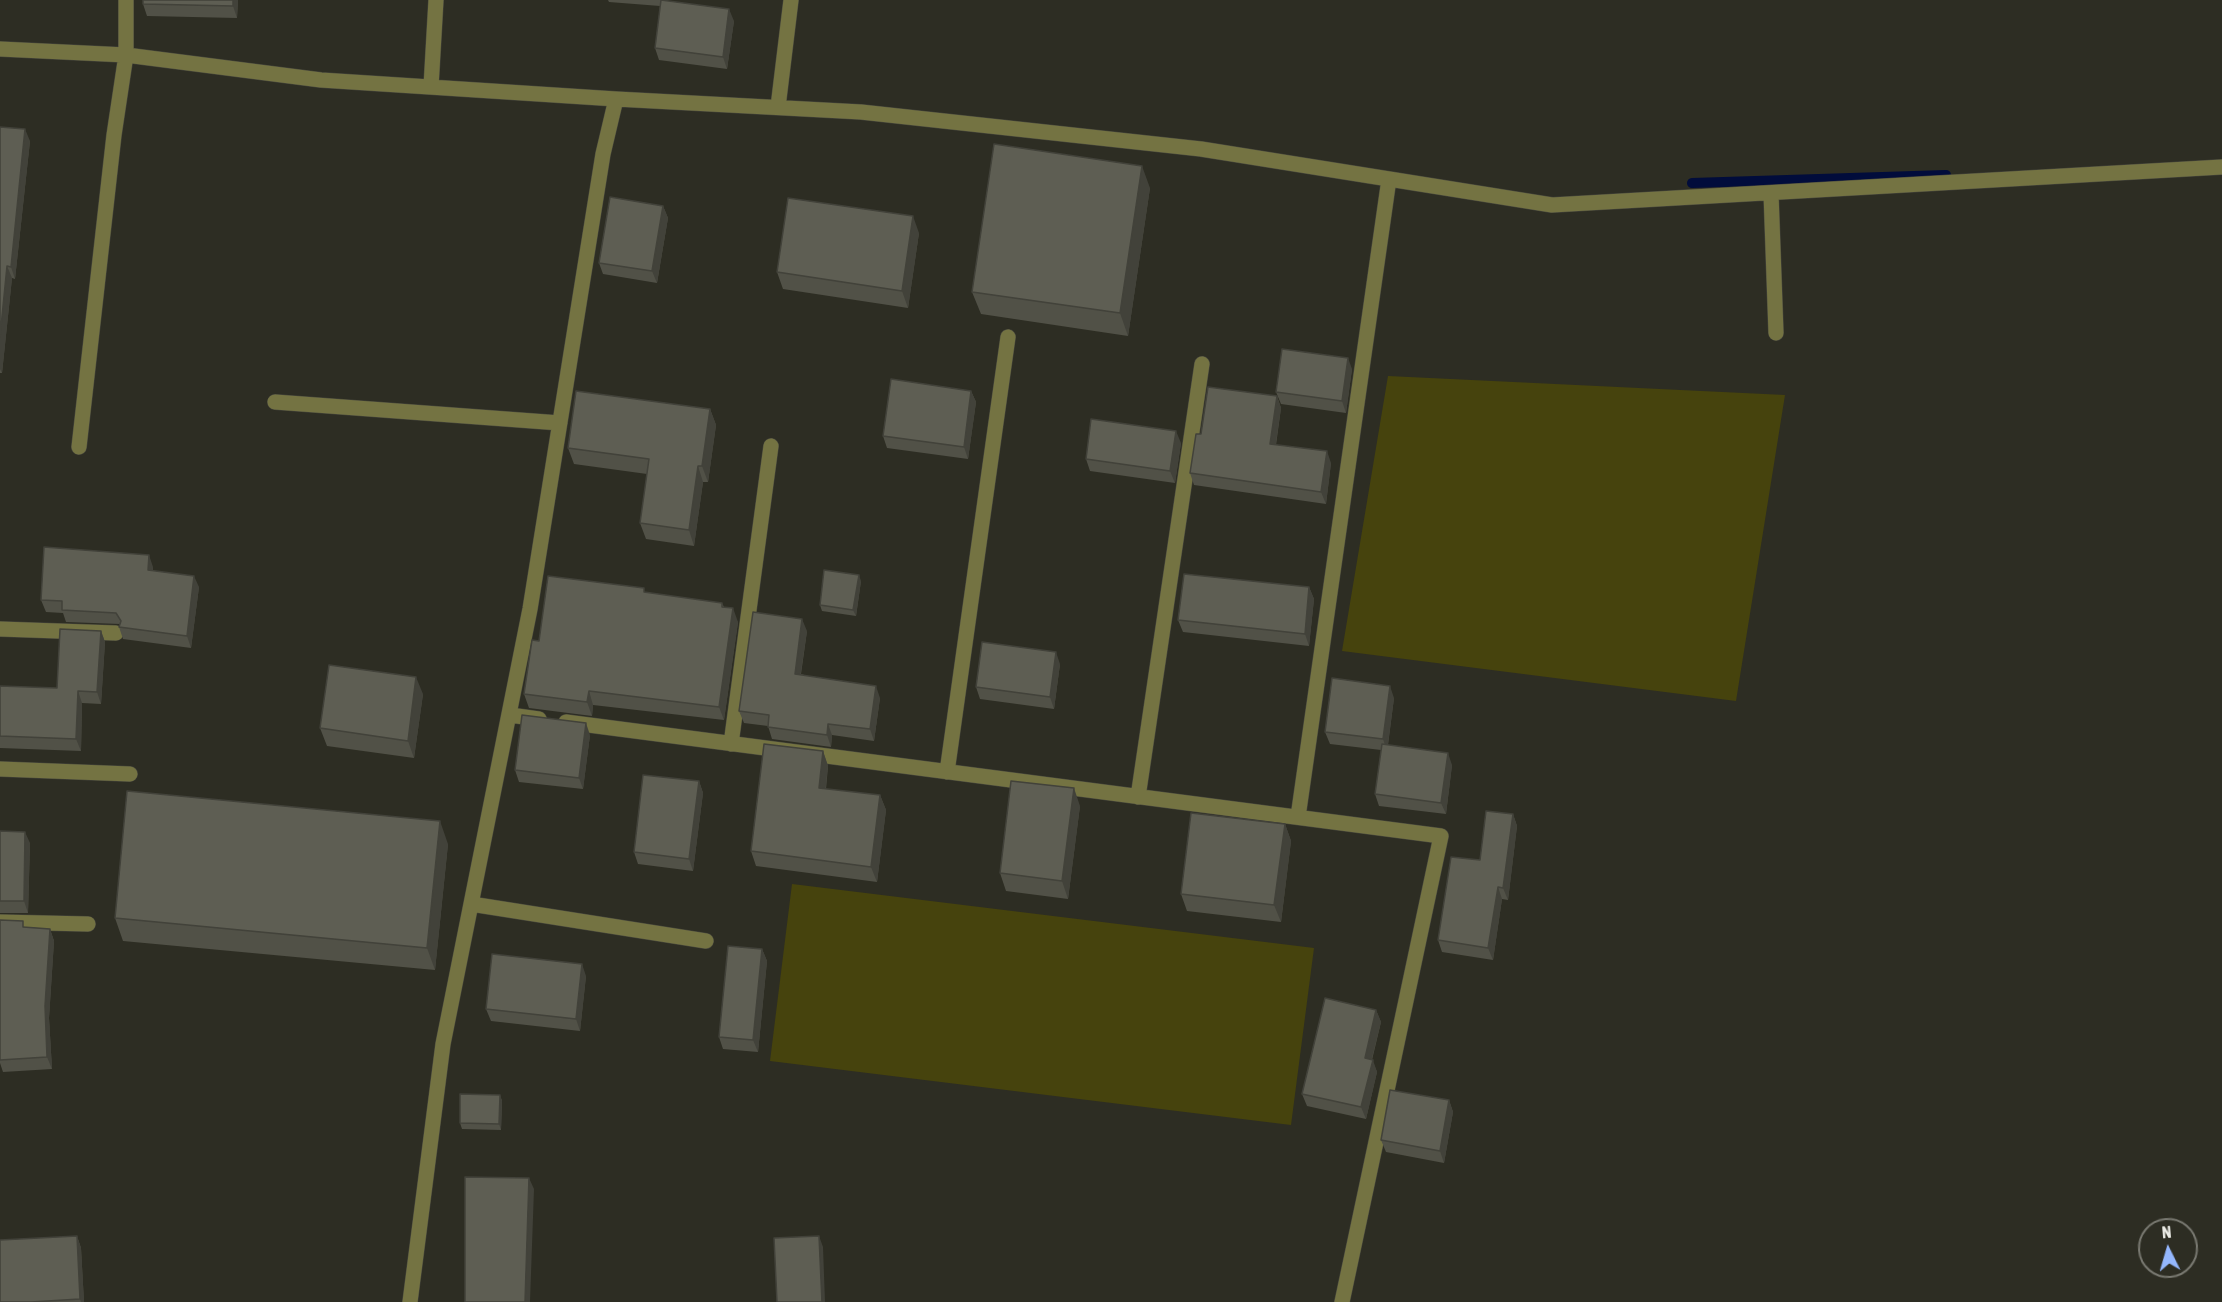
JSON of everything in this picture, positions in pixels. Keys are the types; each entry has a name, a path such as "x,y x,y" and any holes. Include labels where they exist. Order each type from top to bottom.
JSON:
{"street":[{"path":"79,447 114,135 126,55 126,0"},
{"path":"431,87 436,0"},
{"path":"778,107 791,0"},
{"path":"0,49 126,55 321,80 616,99 861,111 1201,149 1552,205 2222,167"},
{"path":"410,1302 443,1044 530,609 603,154 616,99"},
{"path":"1298,817 1389,180"},
{"path":"1771,193 1776,333"},
{"path":"947,772 1008,337"},
{"path":"1138,797 1202,364"},
{"path":"275,402 560,423"},
{"path":"731,744 771,446"},
{"path":"0,628 116,633"},
{"path":"510,715 1442,836 1342,1302"},
{"path":"0,769 130,774"},
{"path":"471,903 706,941"},
{"path":"0,922 88,924"}],"shaded area":[{"path":"1388,376 1785,395 1736,701 1342,651"},
{"path":"792,884 1314,948 1291,1125 770,1061"}],"building":[{"path":"143,0 233,0 233,6 143,4"},
{"path":"661,0 729,9 723,57 655,48"},
{"path":"0,127 25,129 11,267 7,266 0,337"},
{"path":"994,144 1142,166 1120,313 972,292"},
{"path":"610,197 663,206 652,271 599,263"},
{"path":"788,198 913,216 902,291 777,272"},
{"path":"1282,349 1348,358 1342,401 1276,392"},
{"path":"891,379 971,391 964,447 883,436"},
{"path":"1208,387 1277,396 1270,444 1327,451 1321,492 1190,473 1196,434 1201,434"},
{"path":"576,391 710,409 702,466 698,466 689,530 640,523 649,459 568,448"},
{"path":"1091,419 1176,431 1170,471 1086,459"},
{"path":"44,547 149,555 148,570 194,576 187,636 119,627 121,621 116,613 62,610 62,601 41,600"},
{"path":"824,570 859,575 853,610 820,605"},
{"path":"1184,574 1309,587 1305,634 1178,620"},
{"path":"548,576 644,588 644,592 722,603 722,607 733,608 719,707 589,691 587,702 524,694 532,640 539,641"},
{"path":"753,612 802,619 795,674 876,686 870,729 828,724 827,735 768,727 769,715 739,711"},
{"path":"60,629 101,631 97,692 78,691 76,739 0,736 0,686 57,688"},
{"path":"982,642 1056,652 1050,697 976,687"},
{"path":"329,665 416,677 408,741 320,728"},
{"path":"1332,678 1390,686 1383,739 1325,732"},
{"path":"522,715 586,723 579,778 515,770"},
{"path":"764,744 823,751 819,788 880,795 871,867 751,851"},
{"path":"1382,744 1448,753 1441,803 1375,794"},
{"path":"643,775 699,781 689,859 634,852"},
{"path":"1011,781 1074,788 1062,881 1000,873"},
{"path":"127,791 440,821 427,948 115,918"},
{"path":"1486,811 1513,814 1503,888 1498,887 1488,948 1438,940 1451,857 1480,860"},
{"path":"1191,813 1285,824 1274,905 1181,894"},
{"path":"0,831 25,832 24,901 0,901"},
{"path":"0,920 23,921 23,927 50,929 45,1006 47,1057 0,1060"},
{"path":"728,946 762,949 753,1040 719,1037"},
{"path":"492,954 582,964 576,1019 486,1009"},
{"path":"1325,998 1376,1010 1365,1058 1373,1060 1361,1107 1302,1094"},
{"path":"1390,1090 1449,1100 1440,1151 1381,1140"},
{"path":"460,1094 500,1095 499,1124 460,1123"},
{"path":"465,1177 529,1178 525,1302 465,1302"},
{"path":"77,1236 80,1299 0,1302 0,1240"},
{"path":"819,1236 822,1302 777,1302 774,1238"}],"waterway":[{"path":"1692,183 1946,175"}]}
